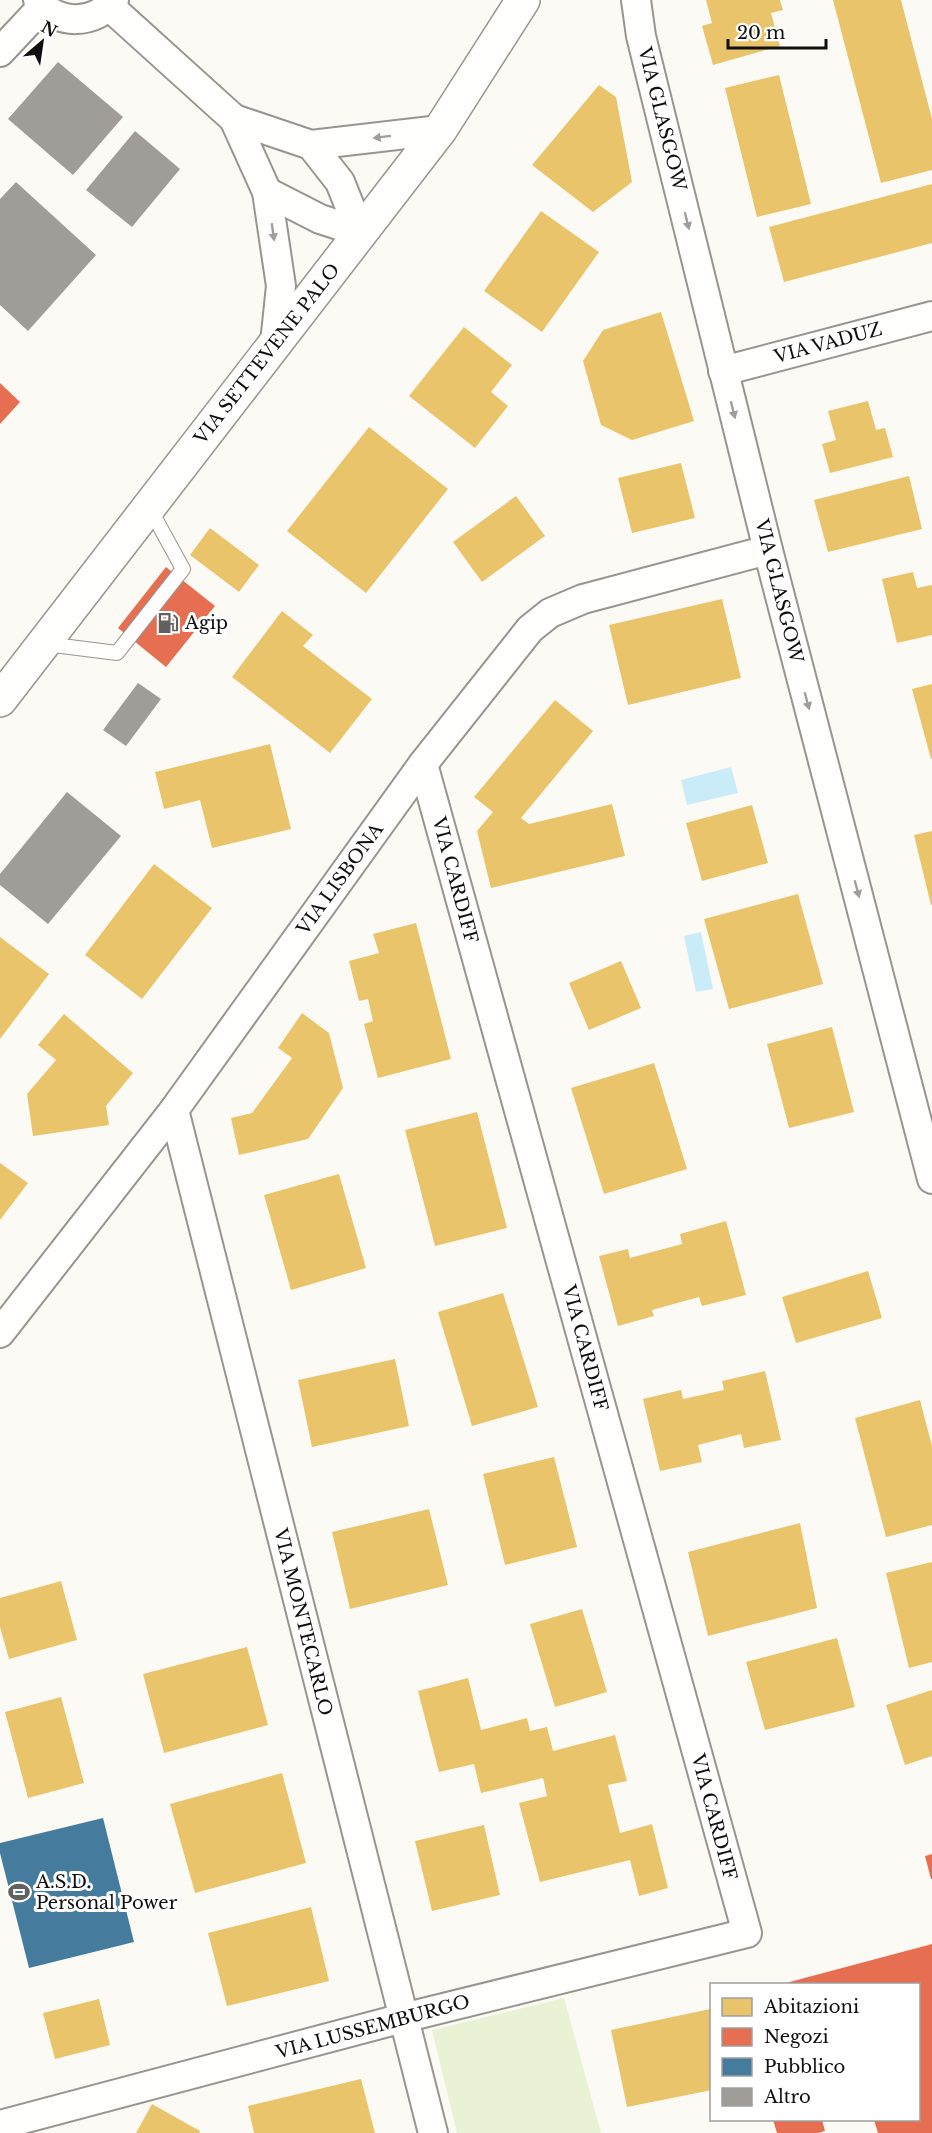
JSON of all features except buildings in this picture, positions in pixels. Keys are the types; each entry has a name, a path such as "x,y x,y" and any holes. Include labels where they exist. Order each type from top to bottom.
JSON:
{"street":[{"name":"VIA SETTEVENE PALO","path":"0,700 440,130 523,0"},
{"name":"VIA GLASGOW","path":"636,0 641,36 723,371 932,1179"},
{"path":"0,52 40,3 54,14 69,19 83,19 98,15 112,3 234,119 267,192 280,286 275,343"},
{"path":"234,119 311,145 440,130"},
{"path":"311,145 340,182 360,232"},
{"path":"267,192 320,219 360,232"},
{"name":"VIA VADUZ","path":"723,371 932,316"},
{"name":"VIA LISBONA","path":"0,1334 174,1110 423,764 520,639 550,613 593,597 768,550"},
{"name":"VIA CARDIFF","path":"423,764 747,1933"},
{"name":"VIA MONTECARLO","path":"174,1110 433,2133"},
{"name":"VIA LUSSEMBURGO","path":"1,2120 747,1933"}],"lane":[{"path":"44,644 117,653 183,569 149,507"}],"green space":[{"path":"564,1998 601,2133 457,2133 432,2030"}],"water":[{"path":"731,767 738,793 687,805 681,780"},
{"path":"701,932 713,989 696,992 684,936"}],"place":[{"name":"Agip","path":"168,623"},
{"name":"A.S.D. Personal Power","path":"19,1892"}]}
